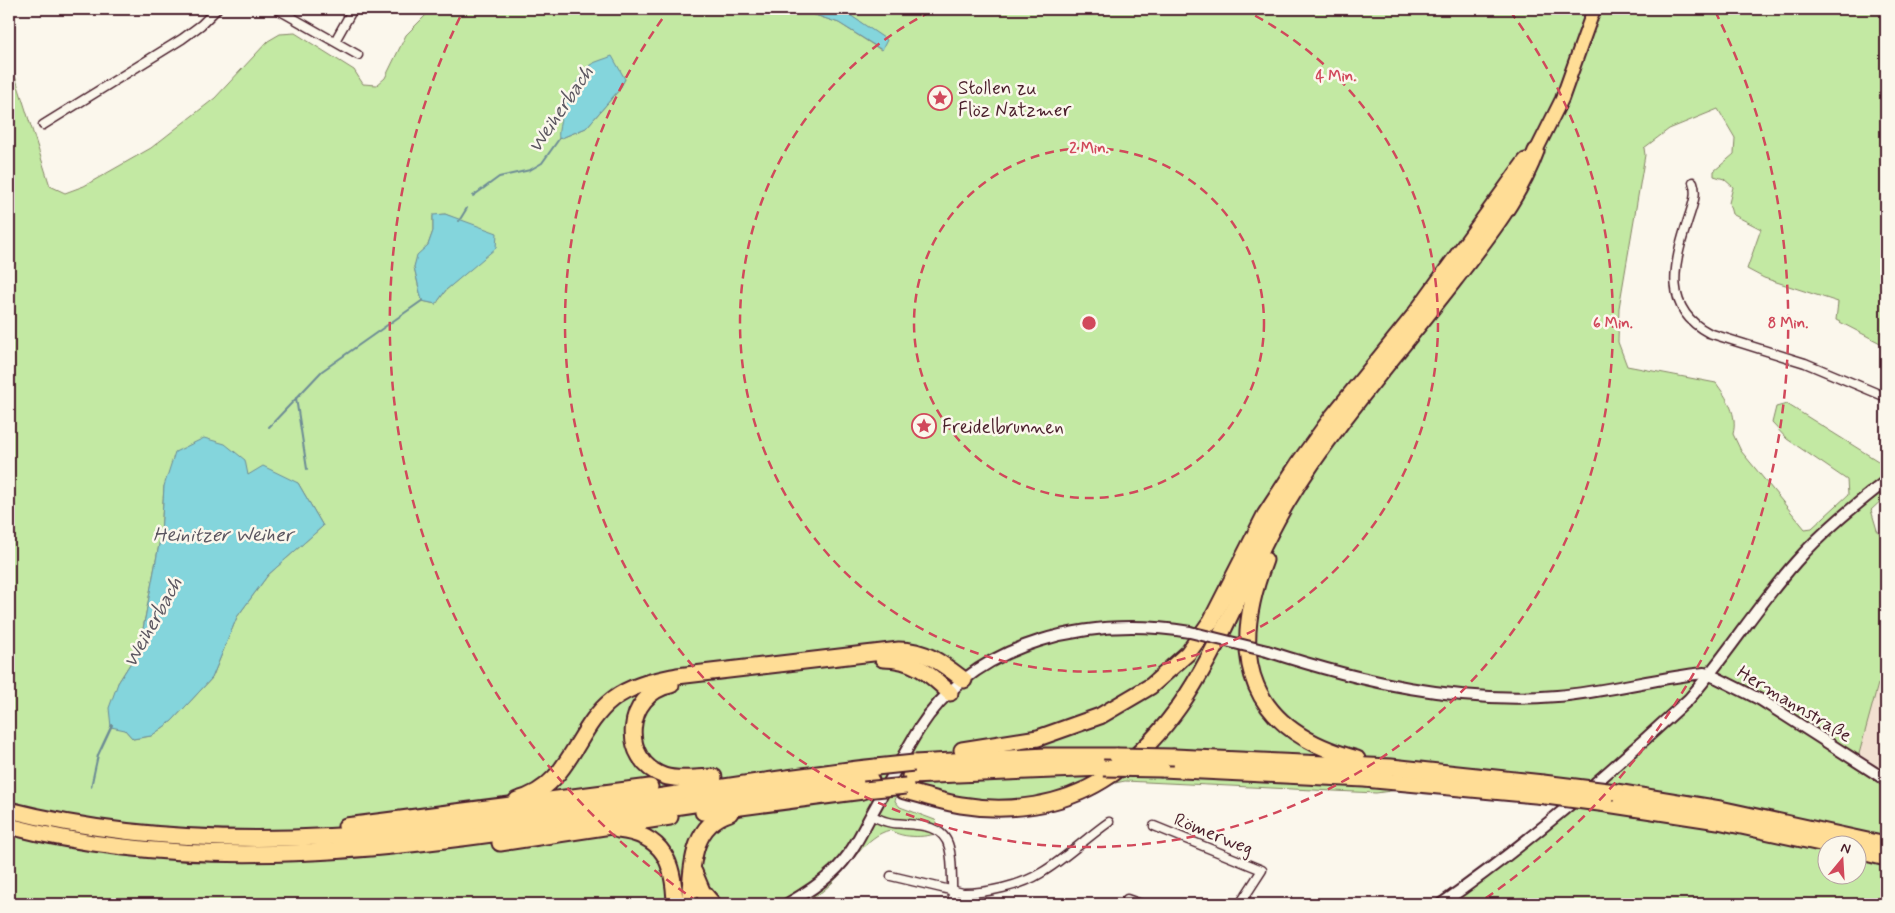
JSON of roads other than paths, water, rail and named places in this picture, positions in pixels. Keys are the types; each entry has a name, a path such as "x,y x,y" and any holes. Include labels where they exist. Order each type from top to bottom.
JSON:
{"highway":[{"path":"910,774 984,808 1013,808 1044,804 1089,787 1134,758 1163,727 1194,683 1212,651 1264,541 1288,500 1327,442 1480,246 1517,192 1536,151"},
{"path":"910,774 962,750 1038,738 1068,729 1100,716 1152,686 1188,652 1211,621 1265,515 1299,463 1333,416 1414,316 1471,240 1513,177 1536,151"},
{"path":"1288,500 1252,599 1246,632 1247,655 1251,673 1268,706 1283,723 1305,738 1341,754 1376,761 1391,767"},
{"path":"481,810 522,799 548,784 566,765 602,708 623,692 654,682 677,676 899,650 919,652 930,656 964,680"},
{"path":"950,693 920,667 903,661 884,659 679,683 654,691 640,704 633,723 632,734 635,746 644,763 664,776 910,774 1092,756 1174,757 1391,767 1611,798 1720,809 1886,844"},
{"path":"962,750 1032,749 1092,756"},
{"path":"9,810 116,831 168,836 270,838 369,834 452,826 809,774 910,774 1103,768 1162,769 1364,778 1545,789"},
{"path":"688,904 692,862 699,838 705,828 715,820 727,814 873,773"},
{"path":"9,826 97,843 165,851 236,854 295,853 429,844 742,796 873,773"},
{"path":"270,838 310,830 481,810 714,777"},
{"path":"1611,798 1818,843"},
{"path":"429,844 483,846 687,814 768,804"},
{"path":"606,828 637,833 659,847 671,866 674,902"},
{"path":"1868,854 1886,858"},
{"path":"692,862 696,880 713,904"}],"main road":[{"path":"1536,151 1565,91 1594,9"}],"street":[{"path":"43,125 182,39 201,25 217,9"},
{"path":"277,9 358,55"},
{"path":"335,42 353,9"},
{"path":"1693,182 1696,194 1683,235 1675,276 1680,307 1687,316 1698,327 1709,333 1805,364 1886,397"},
{"path":"1441,904 1496,865 1585,792 1682,705 1710,675 1784,576 1808,548 1886,481"},
{"path":"787,904 812,889 835,871 855,845 920,728 950,693 986,664 1050,636 1076,630 1129,626 1190,632 1267,651 1372,681 1420,691 1474,698 1558,696 1689,675 1710,675"},
{"name":"Hermannstraße","path":"1710,675 1761,700 1886,780"},
{"path":"871,815 892,823 923,825 934,829 945,838 950,852 954,904"},
{"path":"891,876 952,891 973,892 1032,878 1109,822"},
{"name":"Römerweg","path":"1154,826 1262,870 1240,904"},
{"path":"1127,899 1141,904"}],"water":[{"path":"797,9 841,9 887,40 882,50 839,23"},
{"path":"612,56 625,79 619,90 586,128 559,139 561,121 568,99 579,79 590,65"},
{"path":"445,214 497,233 496,248 446,290 436,304 422,301 414,267 417,255 428,245 433,231 433,215"},
{"name":"Heinitzer Weiher","path":"204,438 225,444 245,460 248,475 263,466 298,483 323,526 268,575 237,617 212,678 172,721 151,736 133,739 125,730 111,727 109,708 118,683 135,656 143,629 161,534 164,486 175,452"}],"waterway":[{"name":"Weiherbach","path":"473,196 499,177 530,170 542,163 559,139"},
{"name":"Weiherbach","path":"459,221 467,208"},
{"name":"Weiherbach","path":"269,427 322,371 423,300"},
{"path":"296,398 307,469"},
{"name":"Weiherbach","path":"91,787 98,755 112,725"}],"place":[{"name":"Stollen zu Flöz Natzmer","path":"940,98"},
{"name":"Freidelbrunnen","path":"924,426"}]}
